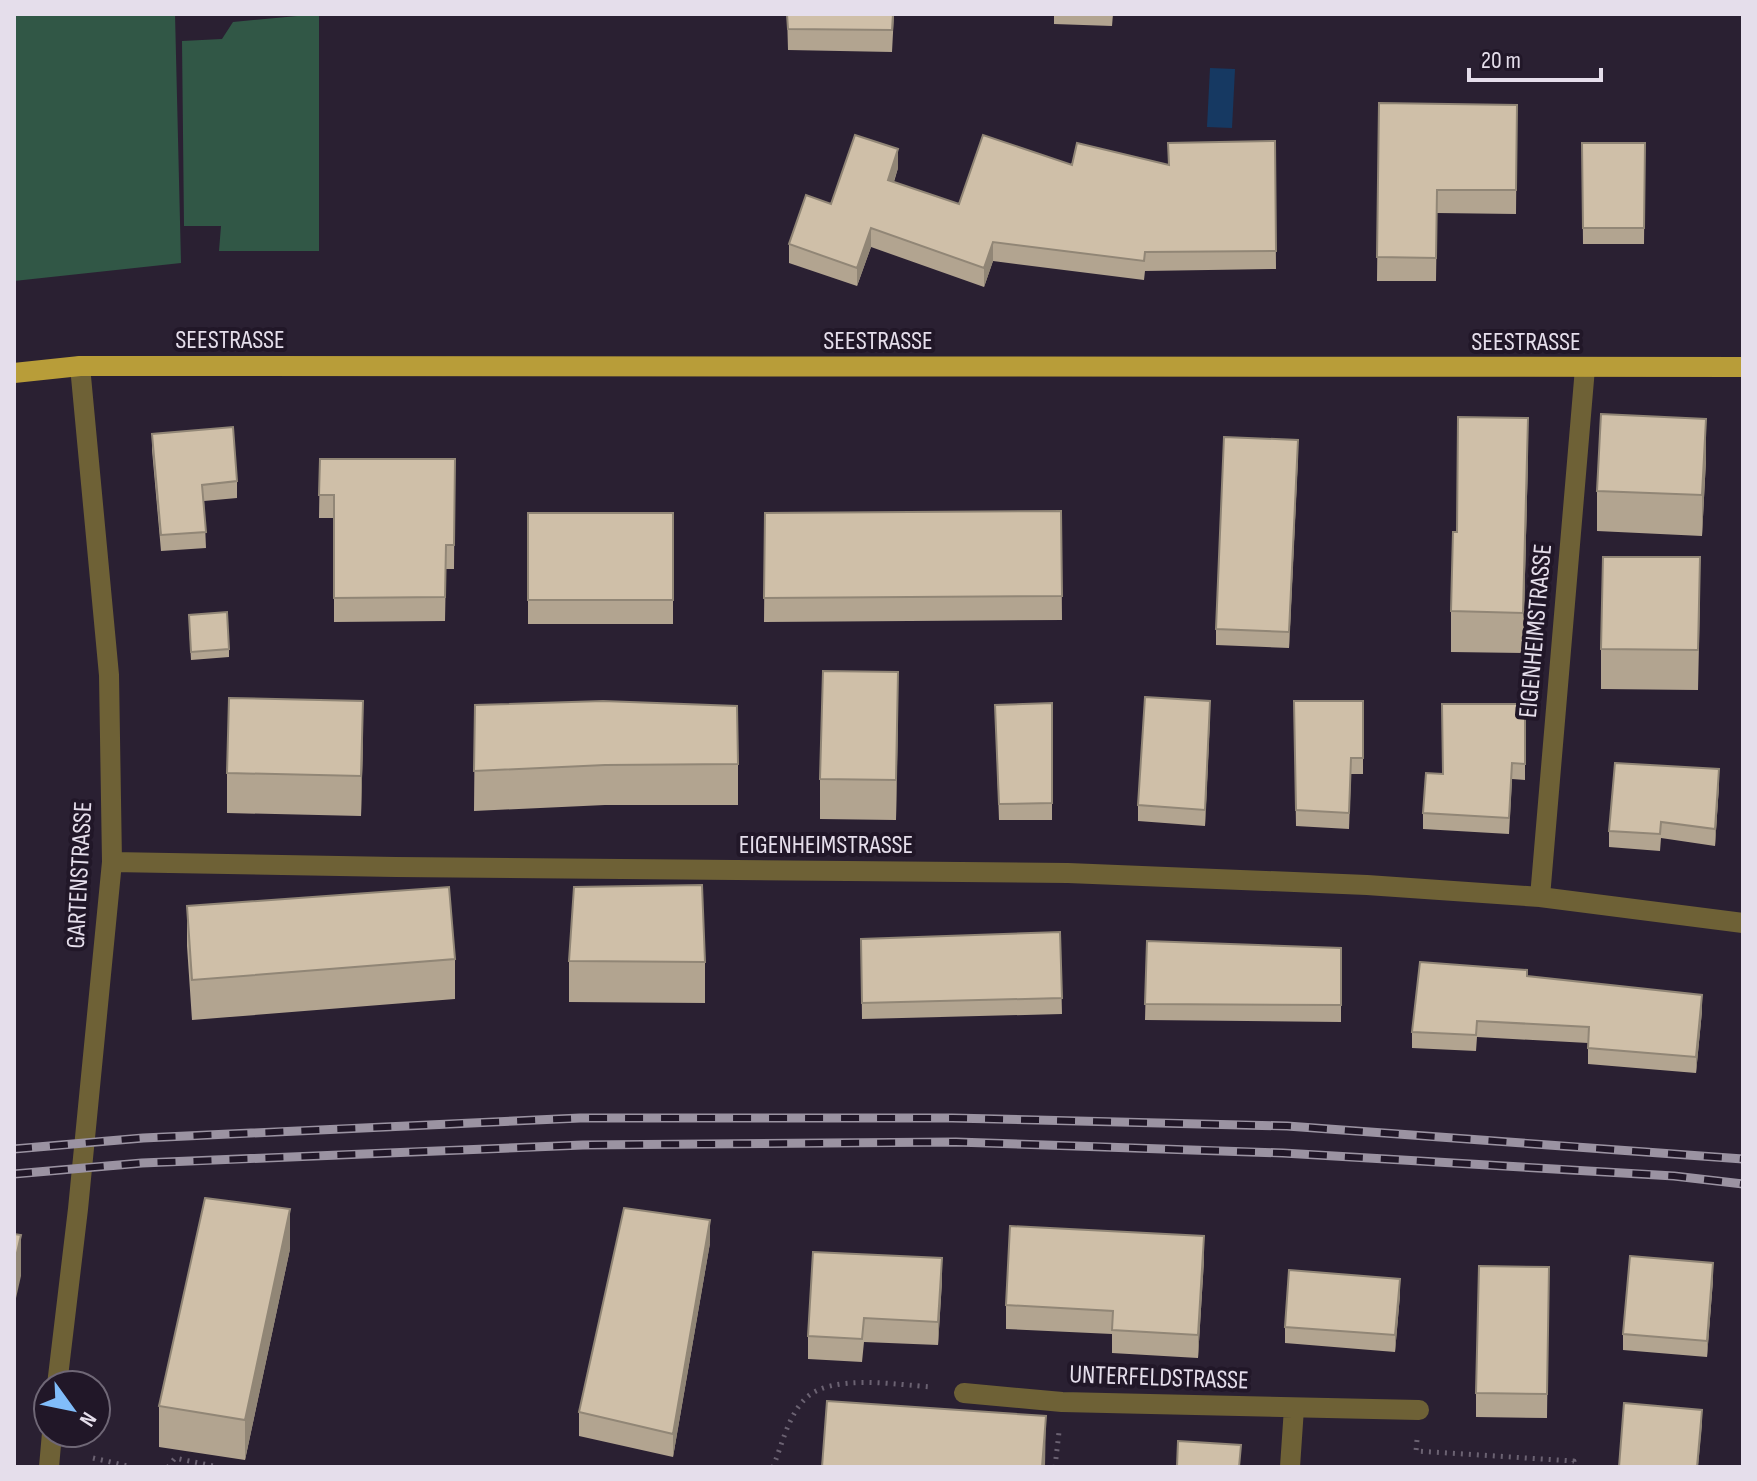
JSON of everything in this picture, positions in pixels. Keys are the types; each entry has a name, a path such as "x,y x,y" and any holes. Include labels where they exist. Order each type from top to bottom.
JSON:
{"main road":[{"name":"SEESTRASSE","path":"14,373 80,366 1743,367"}],"street":[{"name":"GARTENSTRASSE","path":"59,1369 112,862 109,675 80,366"},
{"name":"EIGENHEIMSTRASSE","path":"1540,897 1585,368"},
{"name":"EIGENHEIMSTRASSE","path":"112,862 1068,873 1367,885 1540,897 1743,923"},
{"name":"UNTERFELDSTRASSE","path":"964,1393 1062,1402 1419,1410"},
{"path":"1290,1467 1294,1408"}],"path":[{"path":"773,1467 792,1418 805,1398 827,1384 952,1387 964,1393"},
{"path":"1419,1410 1416,1451 1574,1461 1574,1467"},
{"path":"93,1458 132,1467"},
{"path":"168,1467 175,1458 218,1467"}],"green space":[{"path":"14,14 175,14 181,263 14,281"},
{"path":"319,14 319,251 219,251 221,226 184,226 182,41 222,39 233,22"}],"water":[{"path":"1210,68 1235,69 1232,128 1207,127"}],"building":[{"path":"787,14 893,14 892,30 788,29"},
{"path":"1379,103 1517,105 1516,190 1437,190 1436,258 1377,257"},
{"path":"855,135 898,149 888,180 959,204 983,135 1072,165 1077,143 1169,165 1168,143 1275,141 1276,251 1145,252 1144,261 993,242 984,268 871,228 857,268 789,244 806,195 831,204"},
{"path":"1582,143 1645,143 1644,228 1583,228"},
{"path":"1601,414 1706,419 1702,495 1597,491"},
{"path":"1458,417 1528,418 1523,613 1451,611 1453,532 1457,532"},
{"path":"233,427 237,481 202,485 206,532 161,535 152,434"},
{"path":"1224,437 1298,440 1289,632 1216,629"},
{"path":"320,459 455,459 454,545 446,545 445,597 334,598 334,495 319,495"},
{"path":"1061,511 1062,596 764,598 765,513"},
{"path":"528,513 673,513 673,600 528,600"},
{"path":"1603,557 1700,557 1698,650 1601,649"},
{"path":"227,612 229,649 191,652 189,615"},
{"path":"823,671 898,672 896,780 820,779"},
{"path":"1145,697 1210,701 1205,810 1138,805"},
{"path":"229,698 363,701 361,776 227,773"},
{"path":"603,701 737,706 738,764 605,765 474,771 475,705"},
{"path":"1294,701 1363,701 1363,758 1351,758 1349,813 1296,810"},
{"path":"1052,703 1052,803 999,804 995,705"},
{"path":"1442,704 1525,704 1525,764 1512,763 1509,818 1423,813 1426,773 1443,774"},
{"path":"1615,763 1719,769 1715,829 1661,822 1660,834 1609,831"},
{"path":"702,885 705,962 569,961 574,887"},
{"path":"449,887 455,959 192,980 187,906"},
{"path":"1060,932 1062,998 862,1003 861,939"},
{"path":"1147,941 1341,948 1341,1005 1145,1004"},
{"path":"1420,962 1527,970 1527,976 1702,995 1696,1057 1588,1048 1589,1027 1477,1021 1476,1035 1412,1032"},
{"path":"205,1198 290,1209 245,1420 159,1406"},
{"path":"624,1208 710,1220 673,1434 579,1412"},
{"path":"1010,1226 1204,1236 1198,1335 1112,1330 1113,1311 1006,1305"},
{"path":"14,1234 21,1235 14,1266"},
{"path":"813,1252 942,1258 938,1322 864,1318 862,1339 808,1336"},
{"path":"1630,1256 1713,1263 1707,1341 1623,1334"},
{"path":"1479,1266 1549,1267 1547,1394 1476,1393"},
{"path":"1289,1270 1400,1279 1395,1335 1285,1327"},
{"path":"827,1401 1046,1416 1042,1467 822,1467"},
{"path":"1624,1403 1702,1410 1697,1467 1619,1467"},
{"path":"1178,1441 1241,1445 1239,1467 1177,1467"}],"railway":[{"path":"14,1149 143,1138 580,1118 952,1118 1287,1126 1743,1159"},
{"path":"14,1174 142,1163 583,1145 956,1142 1283,1153 1674,1176 1743,1184"}]}
